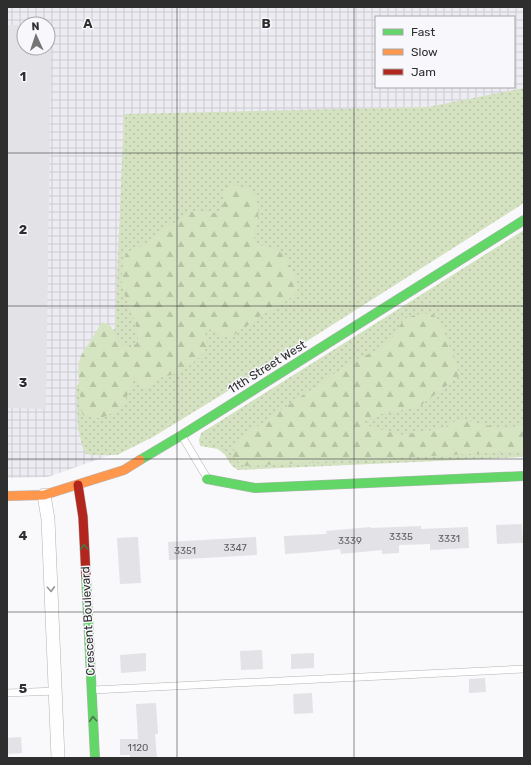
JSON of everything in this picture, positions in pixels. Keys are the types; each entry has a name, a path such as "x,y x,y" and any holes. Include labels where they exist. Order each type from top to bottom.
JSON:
{"main road":[{"name":"11th Street West","path":"7,496 44,495 124,470 524,220"},
{"path":"207,478 255,488 524,476"},
{"name":"Crescent Boulevard","path":"78,485 83,517 95,758"}],"street":[{"path":"44,495 48,519 58,758"}],"lane":[{"path":"182,435 207,478"},
{"path":"92,690 524,669"},
{"path":"7,693 56,691"}],"shaded area":[{"path":"7,7 524,7 524,94 113,454 48,477 7,478"}],"green space":[{"path":"524,88 524,203 241,383 153,437 117,455 86,454 83,449 78,428 76,387 115,328 124,114 428,107"},
{"path":"230,185 245,188 254,196 258,208 257,223 254,232 256,242 280,252 288,263 300,287 294,295 282,304 262,315 231,337 223,337 215,331 205,330 207,346 204,353 181,372 160,378 149,388 141,388 134,375 125,400 119,407 107,416 98,418 83,415 78,366 83,352 103,322 111,326 117,340 123,346 131,348 137,343 138,336 135,322 122,286 122,271 125,256 131,250 145,244 164,229 191,212 199,211 214,213 221,211 223,203 223,189"},
{"path":"524,230 524,457 238,470 232,466 225,455 218,449 200,446 199,440 201,433"},
{"path":"431,313 440,321 456,362 459,376 420,406 382,414 364,421 371,427 402,435 444,428 459,419 502,429 524,425 524,451 244,466 231,456 240,438 353,361 380,349 390,341 404,319 415,315"}],"building":[{"path":"7,25 16,25 16,56 51,56 46,409 7,408"},
{"path":"522,524 523,543 497,544 496,525"},
{"path":"421,526 421,529 468,527 469,548 430,550 430,544 399,545 399,553 382,554 382,550 341,554 340,549 285,554 284,536 327,534 326,531 371,527"},
{"path":"138,537 141,583 120,584 117,538"},
{"path":"256,537 257,555 169,560 168,542"},
{"path":"262,650 263,669 241,670 240,651"},
{"path":"146,653 146,671 121,673 120,655"},
{"path":"314,653 314,668 291,669 291,654"},
{"path":"485,678 486,692 469,693 469,679"},
{"path":"312,693 313,713 294,714 293,694"},
{"path":"156,703 158,734 155,734 157,758 130,758 130,755 120,755 120,739 138,739 136,704"},
{"path":"21,737 22,753 7,754 7,738"}],"traffic: fast":[{"path":"140,460 524,220"},
{"path":"207,479 255,488 524,476"},
{"path":"86,576 95,758"}],"traffic: slow":[{"path":"7,496 44,495 124,470 140,460"}],"traffic: jam":[{"path":"78,485 83,517 86,576"}]}
